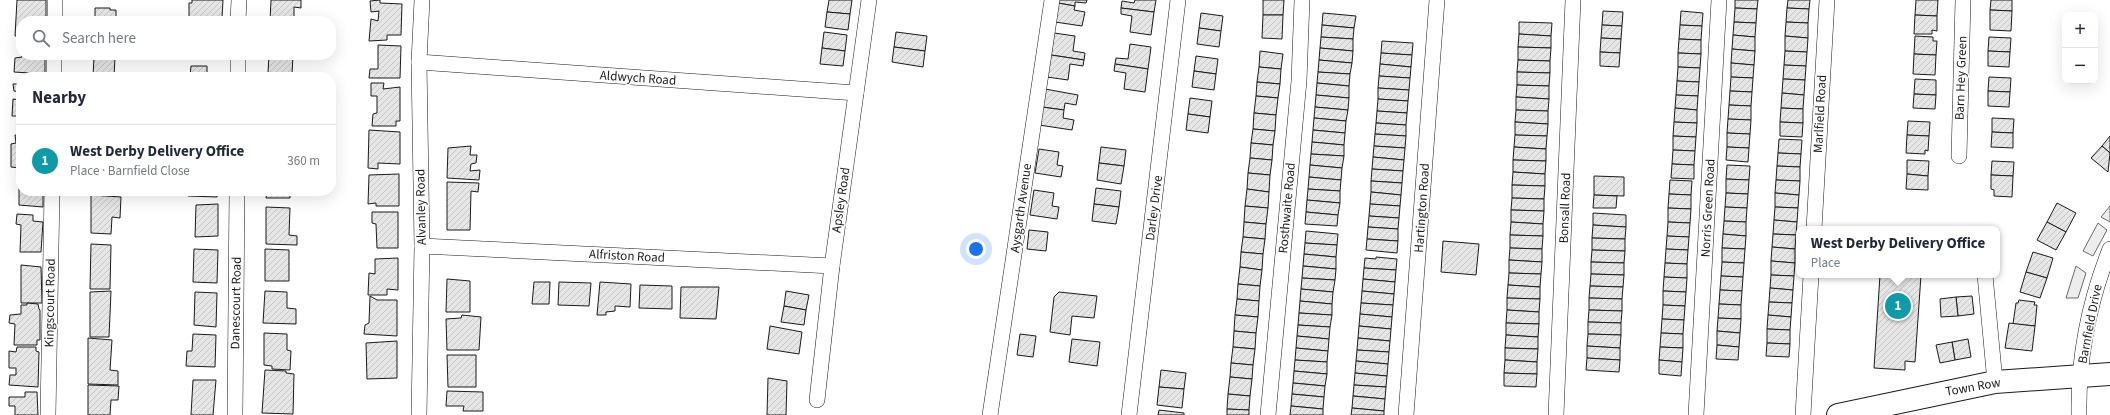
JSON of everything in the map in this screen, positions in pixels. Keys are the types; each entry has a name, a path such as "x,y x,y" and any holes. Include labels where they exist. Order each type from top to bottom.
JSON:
{"street":[{"path":"55,0 55,16"},
{"path":"238,16 239,0"},
{"name":"Alvanley Road","path":"419,415 422,246 419,62 422,0"},
{"name":"Apsley Road","path":"817,400 832,266 869,0"},
{"name":"Aysgarth Avenue","path":"990,415 1052,0"},
{"name":"Darley Drive","path":"1129,415 1178,0"},
{"name":"Rosthwaite Road","path":"1268,415 1298,81 1302,0"},
{"name":"Hartington Road","path":"1406,415 1437,0"},
{"name":"Bonsall Road","path":"1556,415 1573,0"},
{"name":"Norris Green Road","path":"1696,415 1719,0"},
{"name":"Marlfield Road","path":"1814,226 1827,0"},
{"name":"Barn Hey Green","path":"1959,156 1964,0"},
{"path":"54,60 54,72"},
{"path":"238,60 238,72"},
{"name":"Aldwych Road","path":"419,62 856,93"},
{"name":"Kingscourt Road","path":"48,415 52,196"},
{"name":"Danescourt Road","path":"235,415 237,196"},
{"name":"Alfriston Road","path":"422,246 832,266"},
{"name":"Barnfield Drive","path":"2079,415 2082,348 2098,278 2110,249"},
{"path":"1803,415 1811,278"},
{"path":"1985,278 1995,382"},
{"name":"Town Row","path":"1838,415 1995,382 2110,374"}],"shaded area":[{"path":"2110,206 2110,222 2101,217"},
{"path":"2098,223 2107,230 2093,256 2083,251"},
{"path":"2076,266 2086,273 2078,298 2066,298"}],"building":[{"path":"17,0 46,0 46,16 16,16"},
{"path":"192,0 223,0 222,16 189,16 189,3 192,3"},
{"path":"271,0 301,0 301,8 294,7 294,16 270,16"},
{"path":"380,0 380,3 402,4 401,35 387,35 387,40 369,41 371,19 378,21 379,11 371,12 370,1"},
{"path":"829,0 852,0 850,14 827,12"},
{"path":"1059,0 1087,0 1086,3 1075,2 1075,6 1058,3"},
{"path":"1135,0 1156,0 1154,12 1121,8 1122,1 1134,3"},
{"path":"1263,0 1284,0 1283,15 1263,15"},
{"path":"1735,0 1758,0 1757,9 1735,8"},
{"path":"1788,0 1810,0 1809,9 1787,8"},
{"path":"1916,0 1938,0 1937,16 1915,15"},
{"path":"1991,0 2012,0 2012,11 1990,10"},
{"path":"1058,3 1075,6 1074,10 1085,12 1082,26 1055,22"},
{"path":"95,8 110,8 110,10 116,10 116,16 95,16"},
{"path":"1121,8 1154,12 1151,35 1130,32 1132,16 1121,14"},
{"path":"1735,8 1757,9 1756,23 1734,22"},
{"path":"1787,8 1809,9 1808,23 1786,22"},
{"path":"1990,10 2012,11 2011,31 1990,30"},
{"path":"1603,11 1623,12 1622,26 1602,25"},
{"path":"1681,11 1703,13 1702,26 1680,25"},
{"path":"827,12 850,14 848,30 825,27"},
{"path":"1201,13 1223,16 1221,31 1199,28"},
{"path":"1323,13 1356,16 1354,28 1322,25"},
{"path":"1263,15 1283,15 1282,39 1262,38"},
{"path":"1915,15 1937,16 1937,31 1932,30 1932,34 1914,34"},
{"path":"1519,22 1552,23 1551,36 1519,34"},
{"path":"1734,22 1756,23 1755,37 1733,35"},
{"path":"1786,22 1808,23 1808,38 1785,36"},
{"path":"1322,25 1354,28 1353,39 1321,37"},
{"path":"1602,25 1622,26 1621,39 1601,38"},
{"path":"1680,25 1702,26 1701,40 1679,39"},
{"path":"1199,28 1221,31 1219,47 1197,44"},
{"path":"824,32 847,35 845,51 822,48"},
{"path":"896,32 927,36 925,51 894,47"},
{"path":"1054,33 1075,36 1073,51 1085,53 1084,60 1051,55"},
{"path":"1519,34 1551,36 1551,48 1518,47"},
{"path":"1733,35 1755,37 1755,51 1732,49"},
{"path":"1785,36 1808,38 1807,52 1785,51"},
{"path":"1915,36 1933,37 1933,41 1937,41 1936,55 1914,54"},
{"path":"1321,37 1353,39 1353,51 1320,48"},
{"path":"1989,37 2011,38 2010,52 1988,51"},
{"path":"1601,38 1621,39 1620,53 1600,52"},
{"path":"1679,39 1701,40 1701,54 1678,53"},
{"path":"1382,41 1413,43 1412,55 1381,53"},
{"path":"1130,44 1151,47 1148,69 1115,64 1116,58 1128,59"},
{"path":"378,45 401,46 400,78 369,78 370,69 378,69"},
{"path":"894,47 925,51 923,67 892,62"},
{"path":"1518,47 1551,48 1550,61 1518,60"},
{"path":"822,48 845,51 843,66 820,64"},
{"path":"1320,48 1353,51 1352,63 1319,60"},
{"path":"1732,49 1755,51 1754,65 1731,63"},
{"path":"1260,51 1283,54 1281,69 1259,67"},
{"path":"1785,51 1807,52 1806,66 1784,65"},
{"path":"1988,51 2010,52 2009,67 1988,66"},
{"path":"1600,52 1620,53 1619,67 1600,66"},
{"path":"1381,53 1412,55 1411,67 1380,64"},
{"path":"1678,53 1701,54 1700,68 1678,67"},
{"path":"1914,54 1936,55 1935,75 1913,74"},
{"path":"1051,55 1084,60 1083,66 1070,64 1068,80 1047,77"},
{"path":"1196,56 1218,59 1216,74 1194,71"},
{"path":"15,58 16,60 45,60 45,72 14,72"},
{"path":"94,60 115,60 114,72 93,72"},
{"path":"269,60 293,60 292,72 268,72"},
{"path":"1319,60 1352,63 1350,74 1318,72"},
{"path":"1518,60 1550,61 1550,73 1517,72"},
{"path":"1731,63 1754,65 1753,78 1731,77"},
{"path":"1115,64 1148,69 1145,92 1124,89 1126,73 1114,71"},
{"path":"1380,64 1411,67 1410,78 1379,76"},
{"path":"1784,65 1806,66 1805,80 1783,79"},
{"path":"191,66 207,66 207,72 190,72"},
{"path":"1259,67 1281,69 1280,84 1257,82"},
{"path":"1678,67 1700,68 1699,82 1677,81"},
{"path":"1194,71 1216,74 1214,90 1192,87"},
{"path":"1318,72 1350,74 1349,86 1317,83"},
{"path":"1517,72 1550,73 1549,86 1517,85"},
{"path":"1379,76 1410,78 1409,90 1378,88"},
{"path":"1731,77 1753,78 1752,92 1730,91"},
{"path":"1989,77 2011,78 2010,92 1988,91"},
{"path":"1783,79 1805,80 1804,95 1782,93"},
{"path":"1915,79 1936,80 1936,95 1914,94"},
{"path":"1677,81 1699,82 1698,96 1676,95"},
{"path":"1257,82 1280,84 1278,98 1256,96"},
{"path":"371,83 384,83 383,89 400,87 400,121 396,121 396,126 372,126 373,114 377,113 377,96 371,96"},
{"path":"1317,83 1349,86 1349,98 1316,95"},
{"path":"13,84 16,84 16,91 14,91"},
{"path":"1517,85 1549,86 1549,99 1516,97"},
{"path":"1378,88 1409,90 1408,101 1378,99"},
{"path":"1045,89 1078,95 1076,105 1065,103 1064,110 1042,107"},
{"path":"1730,91 1752,92 1751,106 1729,105"},
{"path":"1988,91 2010,92 2009,107 1988,106"},
{"path":"1782,93 1804,95 1803,109 1781,108"},
{"path":"1914,94 1936,95 1935,109 1913,108"},
{"path":"1316,95 1349,98 1348,110 1315,107"},
{"path":"1676,95 1698,96 1697,110 1675,108"},
{"path":"1256,96 1278,98 1276,115 1254,113"},
{"path":"1516,97 1549,99 1548,111 1516,110"},
{"path":"1190,98 1212,101 1210,117 1188,114"},
{"path":"13,99 16,99 16,116 12,116"},
{"path":"1378,99 1408,101 1407,113 1377,111"},
{"path":"1729,105 1751,106 1751,120 1728,119"},
{"path":"1042,107 1064,110 1063,118 1074,120 1072,130 1039,125"},
{"path":"1315,107 1348,110 1346,121 1314,118"},
{"path":"1675,108 1697,110 1697,123 1674,122"},
{"path":"1781,108 1803,109 1803,123 1780,122"},
{"path":"1516,110 1548,111 1548,124 1515,122"},
{"path":"1377,111 1407,113 1406,125 1376,123"},
{"path":"1254,113 1276,115 1275,131 1253,129"},
{"path":"1188,114 1210,117 1208,133 1186,130"},
{"path":"1314,118 1346,121 1345,133 1313,130"},
{"path":"1992,118 2014,119 2013,133 1992,132"},
{"path":"1728,119 1751,120 1750,134 1727,133"},
{"path":"1908,121 1930,122 1929,136 1907,135"},
{"path":"1515,122 1548,124 1547,136 1515,135"},
{"path":"1674,122 1697,123 1696,137 1673,136"},
{"path":"1780,122 1803,123 1802,137 1780,136"},
{"path":"1376,123 1406,125 1406,136 1375,134"},
{"path":"1253,129 1275,131 1273,145 1251,143"},
{"path":"369,130 400,132 400,164 378,163 378,169 368,168"},
{"path":"1313,130 1345,133 1344,145 1312,142"},
{"path":"1992,132 2013,133 2013,148 1991,147"},
{"path":"1727,133 1750,134 1749,148 1727,147"},
{"path":"1375,134 1406,136 1405,148 1374,146"},
{"path":"1515,135 1547,136 1546,149 1514,147"},
{"path":"1907,135 1929,136 1928,151 1925,150 1925,154 1906,153"},
{"path":"1673,136 1696,137 1695,151 1673,150"},
{"path":"2110,136 2110,153 2102,146"},
{"path":"1779,139 1802,140 1801,154 1778,153"},
{"path":"1312,142 1344,145 1344,156 1311,154"},
{"path":"16,143 16,168 11,167 11,144"},
{"path":"1251,143 1273,145 1272,160 1250,158"},
{"path":"471,146 470,155 477,155 476,163 471,164 470,171 480,170 479,180 447,178 448,148"},
{"path":"1374,146 1405,148 1404,160 1373,157"},
{"path":"2102,146 2110,153 2108,172 2091,158"},
{"path":"1101,147 1126,150 1124,166 1099,163"},
{"path":"1514,147 1546,149 1546,161 1513,160"},
{"path":"1727,147 1749,148 1748,162 1726,160"},
{"path":"1039,149 1059,152 1057,165 1063,166 1061,177 1035,173"},
{"path":"1673,150 1695,151 1694,165 1672,164"},
{"path":"1778,153 1801,154 1800,167 1777,166"},
{"path":"1311,154 1344,156 1342,168 1310,165"},
{"path":"1373,157 1404,160 1403,171 1372,169"},
{"path":"1250,158 1272,160 1270,175 1248,173"},
{"path":"1513,160 1546,161 1545,174 1513,172"},
{"path":"1907,160 1929,161 1928,176 1907,174"},
{"path":"1992,161 2014,162 2013,176 1991,175"},
{"path":"1099,163 1124,166 1121,184 1097,180"},
{"path":"1672,164 1694,165 1694,179 1671,178"},
{"path":"1310,165 1342,168 1341,180 1309,177"},
{"path":"1727,165 1750,166 1749,180 1726,179"},
{"path":"1777,166 1800,167 1800,181 1776,180"},
{"path":"1372,169 1403,171 1402,183 1371,181"},
{"path":"1513,172 1545,174 1545,186 1512,185"},
{"path":"1248,173 1270,175 1269,192 1247,189"},
{"path":"399,174 399,206 376,206 376,203 368,204 369,175"},
{"path":"1907,174 1928,176 1928,190 1906,189"},
{"path":"1991,175 2013,176 2012,197 1994,196 1994,190 1991,189"},
{"path":"1594,176 1624,177 1624,196 1594,195"},
{"path":"1309,177 1341,180 1340,191 1308,189"},
{"path":"1726,179 1749,180 1748,194 1726,193"},
{"path":"1670,180 1692,181 1691,195 1669,194"},
{"path":"1776,180 1800,181 1799,195 1775,193"},
{"path":"1371,181 1402,183 1401,195 1371,192"},
{"path":"447,182 479,183 478,192 471,191 470,230 447,230"},
{"path":"1512,185 1545,186 1544,199 1512,198"},
{"path":"1096,188 1121,191 1119,207 1094,204"},
{"path":"1247,189 1269,192 1268,208 1245,206"},
{"path":"1308,189 1340,191 1340,203 1307,200"},
{"path":"1034,190 1054,193 1052,206 1059,207 1057,219 1030,215"},
{"path":"1371,192 1401,195 1400,206 1370,204"},
{"path":"1726,193 1748,194 1747,208 1725,207"},
{"path":"1775,193 1799,195 1798,208 1775,207"},
{"path":"1669,194 1691,195 1691,209 1668,208"},
{"path":"1594,195 1617,196 1616,208 1593,208"},
{"path":"19,196 43,196 43,207 19,205"},
{"path":"91,196 121,197 120,218 112,217 111,234 91,233"},
{"path":"188,196 217,196 217,197"},
{"path":"266,196 290,196 290,198 266,198"},
{"path":"1512,198 1544,199 1544,211 1511,210"},
{"path":"1307,200 1340,203 1338,215 1306,212"},
{"path":"2057,203 2076,213 2066,232 2047,222"},
{"path":"218,204 218,236 195,237 196,205"},
{"path":"1094,204 1119,207 1116,224 1092,221"},
{"path":"1370,204 1400,206 1399,218 1369,216"},
{"path":"1245,206 1268,208 1266,224 1244,222"},
{"path":"266,207 290,208 289,235 297,236 297,245 266,244"},
{"path":"1725,207 1747,208 1746,222 1724,221"},
{"path":"1775,207 1798,208 1797,222 1774,220"},
{"path":"1668,208 1691,209 1690,223 1668,222"},
{"path":"1511,210 1544,211 1543,224 1511,222"},
{"path":"372,212 398,212 398,248 377,248 376,224 372,223"},
{"path":"1306,212 1338,215 1337,226 1305,224"},
{"path":"1593,213 1626,215 1626,227 1593,225"},
{"path":"17,214 33,215 33,221 43,222 41,252 20,252 21,225 16,224"},
{"path":"1369,216 1399,218 1398,229 1368,227"},
{"path":"1774,220 1797,222 1796,235 1773,234"},
{"path":"1724,221 1746,222 1746,236 1723,234"},
{"path":"1244,222 1266,224 1265,239 1243,237"},
{"path":"1511,222 1543,224 1543,236 1510,235"},
{"path":"1668,222 1690,223 1689,237 1667,236"},
{"path":"2047,222 2066,232 2056,250 2037,240"},
{"path":"1593,225 1626,227 1625,239 1592,238"},
{"path":"1368,227 1398,229 1398,241 1367,239"},
{"path":"1029,230 1048,232 1046,251 1027,249"},
{"path":"1306,231 1338,234 1337,245 1305,243"},
{"path":"1723,234 1746,236 1745,249 1722,248"},
{"path":"1773,234 1796,235 1795,249 1772,247"},
{"path":"1510,235 1543,236 1542,249 1510,248"},
{"path":"1667,236 1689,237 1688,250 1666,249"},
{"path":"1243,237 1265,239 1263,254 1241,252"},
{"path":"1592,238 1625,239 1625,251 1592,250"},
{"path":"1367,239 1398,241 1397,253 1366,250"},
{"path":"1443,241 1479,244 1476,275 1441,272"},
{"path":"1305,243 1337,245 1336,257 1304,254"},
{"path":"91,244 111,245 110,289 90,289"},
{"path":"1772,247 1795,249 1795,263 1771,261"},
{"path":"1510,248 1542,249 1542,262 1509,260"},
{"path":"1722,248 1745,249 1744,263 1722,262"},
{"path":"194,249 218,250 217,283 193,282"},
{"path":"265,249 289,250 289,281 265,281"},
{"path":"1666,249 1688,250 1687,264 1665,263"},
{"path":"1592,250 1625,251 1624,263 1591,262"},
{"path":"1241,252 1263,254 1262,270 1240,267"},
{"path":"2033,252 2053,258 2047,278 2026,272"},
{"path":"1304,254 1336,257 1336,269 1303,266"},
{"path":"1376,257 1397,259 1396,270 1364,268 1365,258 1376,259"},
{"path":"398,258 398,290 387,289 387,295 368,295 369,273 375,274 375,259"},
{"path":"1509,260 1542,262 1541,274 1509,273"},
{"path":"1771,261 1795,263 1794,276 1771,275"},
{"path":"1591,262 1624,263 1624,275 1591,274"},
{"path":"1722,262 1744,263 1743,277 1721,276"},
{"path":"1665,263 1687,264 1687,278 1664,277"},
{"path":"21,265 41,267 42,303 21,303"},
{"path":"1303,266 1336,269 1335,280 1302,278"},
{"path":"1240,267 1262,270 1260,286 1238,284"},
{"path":"1364,268 1396,270 1395,282 1363,279"},
{"path":"2026,272 2047,278 2040,298 2020,292"},
{"path":"1509,273 1541,274 1540,287 1508,285"},
{"path":"1591,274 1624,275 1623,287 1590,286"},
{"path":"1771,275 1794,276 1793,290 1770,288"},
{"path":"1721,276 1743,277 1742,291 1720,290"},
{"path":"1664,277 1687,278 1686,292 1663,291"},
{"path":"1302,278 1335,280 1333,292 1301,289"},
{"path":"1880,278 1921,278 1915,362 1905,361 1905,370 1874,368"},
{"path":"447,279 470,281 470,312 446,312"},
{"path":"1363,279 1395,282 1394,294 1362,291"},
{"path":"534,282 550,282 549,304 532,304"},
{"path":"559,282 591,283 589,306 558,305"},
{"path":"600,282 631,284 630,307 615,306 615,311 606,312 606,315 597,315"},
{"path":"1238,284 1260,286 1259,301 1237,299"},
{"path":"640,285 672,286 672,309 639,308"},
{"path":"1508,285 1540,287 1540,299 1507,298"},
{"path":"1590,286 1623,287 1622,299 1589,298"},
{"path":"681,287 719,287 716,319 680,318"},
{"path":"1770,288 1793,290 1792,303 1769,302"},
{"path":"1301,289 1333,292 1332,304 1300,301"},
{"path":"1720,290 1742,291 1741,305 1719,304"},
{"path":"111,291 109,337 90,337 90,292"},
{"path":"265,291 287,292 287,308 296,309 296,324 263,323"},
{"path":"786,291 809,295 806,310 784,306"},
{"path":"1362,291 1394,294 1393,305 1361,303"},
{"path":"1663,291 1686,292 1685,306 1663,305"},
{"path":"195,292 217,293 216,327 194,325"},
{"path":"1059,292 1097,296 1094,318 1072,316 1070,335 1050,332 1054,297"},
{"path":"370,296 377,300 397,300 397,336 364,334 365,325 369,323"},
{"path":"1972,296 1974,314 1958,316 1956,297"},
{"path":"1956,297 1958,316 1941,317 1940,299"},
{"path":"1507,298 1540,299 1539,312 1507,310"},
{"path":"1589,298 1622,299 1622,311 1589,310"},
{"path":"1237,299 1259,301 1258,317 1235,315"},
{"path":"2019,300 2035,302 2034,305 2037,305 2035,326 2013,324 2016,303 2018,303"},
{"path":"1300,301 1332,304 1332,315 1299,313"},
{"path":"1769,302 1792,303 1791,317 1768,315"},
{"path":"27,303 38,304 40,310 40,340 37,340 37,345 14,345 15,324 9,323 10,315 21,314 21,305 27,305"},
{"path":"1361,303 1393,305 1392,317 1360,314"},
{"path":"1719,304 1741,305 1741,319 1718,318"},
{"path":"1663,305 1685,306 1684,320 1662,319"},
{"path":"784,306 806,310 804,325 781,322"},
{"path":"1507,310 1539,312 1539,324 1506,323"},
{"path":"1589,310 1622,311 1621,323 1588,322"},
{"path":"1299,313 1332,315 1330,327 1298,325"},
{"path":"1360,314 1392,317 1391,329 1359,326"},
{"path":"462,315 481,317 479,350 447,350 446,319 461,318"},
{"path":"1235,315 1258,317 1256,333 1234,331"},
{"path":"1768,315 1791,317 1790,330 1767,329"},
{"path":"1718,318 1741,319 1740,333 1717,331"},
{"path":"1662,319 1684,320 1683,334 1661,333"},
{"path":"1588,322 1621,323 1621,335 1588,334"},
{"path":"1506,323 1539,324 1538,337 1506,335"},
{"path":"2009,323 2035,326 2032,351 2005,348"},
{"path":"1298,325 1330,327 1329,339 1297,336"},
{"path":"770,326 802,332 799,354 767,349"},
{"path":"1359,326 1391,329 1390,341 1358,338"},
{"path":"1767,329 1790,330 1790,344 1767,343"},
{"path":"1234,331 1256,333 1255,349 1233,347"},
{"path":"1717,331 1740,333 1739,347 1717,345"},
{"path":"264,333 287,334 287,350 291,351 290,370 272,369 272,366 264,365"},
{"path":"1661,333 1683,334 1683,348 1660,347"},
{"path":"193,334 216,335 215,367 186,366 187,351 192,351"},
{"path":"1020,334 1036,336 1033,357 1017,355"},
{"path":"1588,334 1621,335 1620,348 1587,346"},
{"path":"1506,335 1538,337 1538,349 1505,348"},
{"path":"1297,336 1329,339 1328,351 1296,348"},
{"path":"88,338 112,340 110,370 118,371 118,385 88,384"},
{"path":"1358,338 1390,341 1389,352 1357,350"},
{"path":"1072,339 1100,342 1097,366 1069,362"},
{"path":"1968,339 1971,357 1955,360 1952,342"},
{"path":"397,341 397,378 367,379 366,343"},
{"path":"1952,342 1955,360 1940,363 1936,345"},
{"path":"1767,343 1790,344 1789,357 1766,356"},
{"path":"1717,345 1739,347 1738,360 1716,359"},
{"path":"1587,346 1620,348 1620,360 1587,358"},
{"path":"17,347 36,347 36,351 39,352 38,387 9,385 10,375 16,375 16,368 9,368 9,351 16,352"},
{"path":"1233,347 1255,349 1253,365 1231,363"},
{"path":"1660,347 1683,348 1682,362 1659,360"},
{"path":"1296,348 1328,351 1327,362 1295,360"},
{"path":"1505,348 1538,349 1537,362 1505,360"},
{"path":"1357,350 1389,352 1388,364 1356,361"},
{"path":"447,355 476,355 476,387 448,387"},
{"path":"1587,358 1620,360 1619,372 1586,370"},
{"path":"1295,360 1327,362 1327,374 1294,371"},
{"path":"1505,360 1537,362 1537,374 1504,373"},
{"path":"1659,360 1682,362 1681,376 1659,374"},
{"path":"1356,361 1388,364 1387,376 1355,373"},
{"path":"1231,363 1253,365 1252,379 1230,377"},
{"path":"265,370 286,371 286,373 294,374 293,414 262,413"},
{"path":"1161,370 1186,373 1184,389 1159,387"},
{"path":"1294,371 1327,374 1325,386 1293,383"},
{"path":"1355,373 1387,376 1386,387 1354,385"},
{"path":"1504,373 1537,374 1536,387 1504,386"},
{"path":"1230,377 1252,379 1250,396 1228,394"},
{"path":"768,378 787,381 786,415 767,415"},
{"path":"193,380 216,380 213,415 191,415"},
{"path":"1293,383 1325,386 1324,397 1292,394"},
{"path":"88,385 119,386 118,400 111,400 110,415 88,415"},
{"path":"1354,385 1386,387 1385,399 1353,396"},
{"path":"1159,387 1184,389 1182,408 1157,405"},
{"path":"447,391 483,392 483,411 463,411 464,406 446,406"},
{"path":"25,392 37,392 38,415 15,415 15,406 9,406 9,397 25,397"},
{"path":"1228,394 1250,396 1249,410 1227,409"},
{"path":"1292,394 1324,397 1323,409 1291,406"},
{"path":"1353,396 1385,399 1384,411 1352,408"},
{"path":"1291,406 1323,409 1323,415 1290,415"},
{"path":"1352,408 1384,411 1384,415 1351,415"},
{"path":"1227,409 1249,410 1249,415 1227,415"},
{"path":"1159,410 1184,413 1184,415 1158,415"}],"place":[{"name":"West Derby Delivery Office","path":"1898,306"}]}
